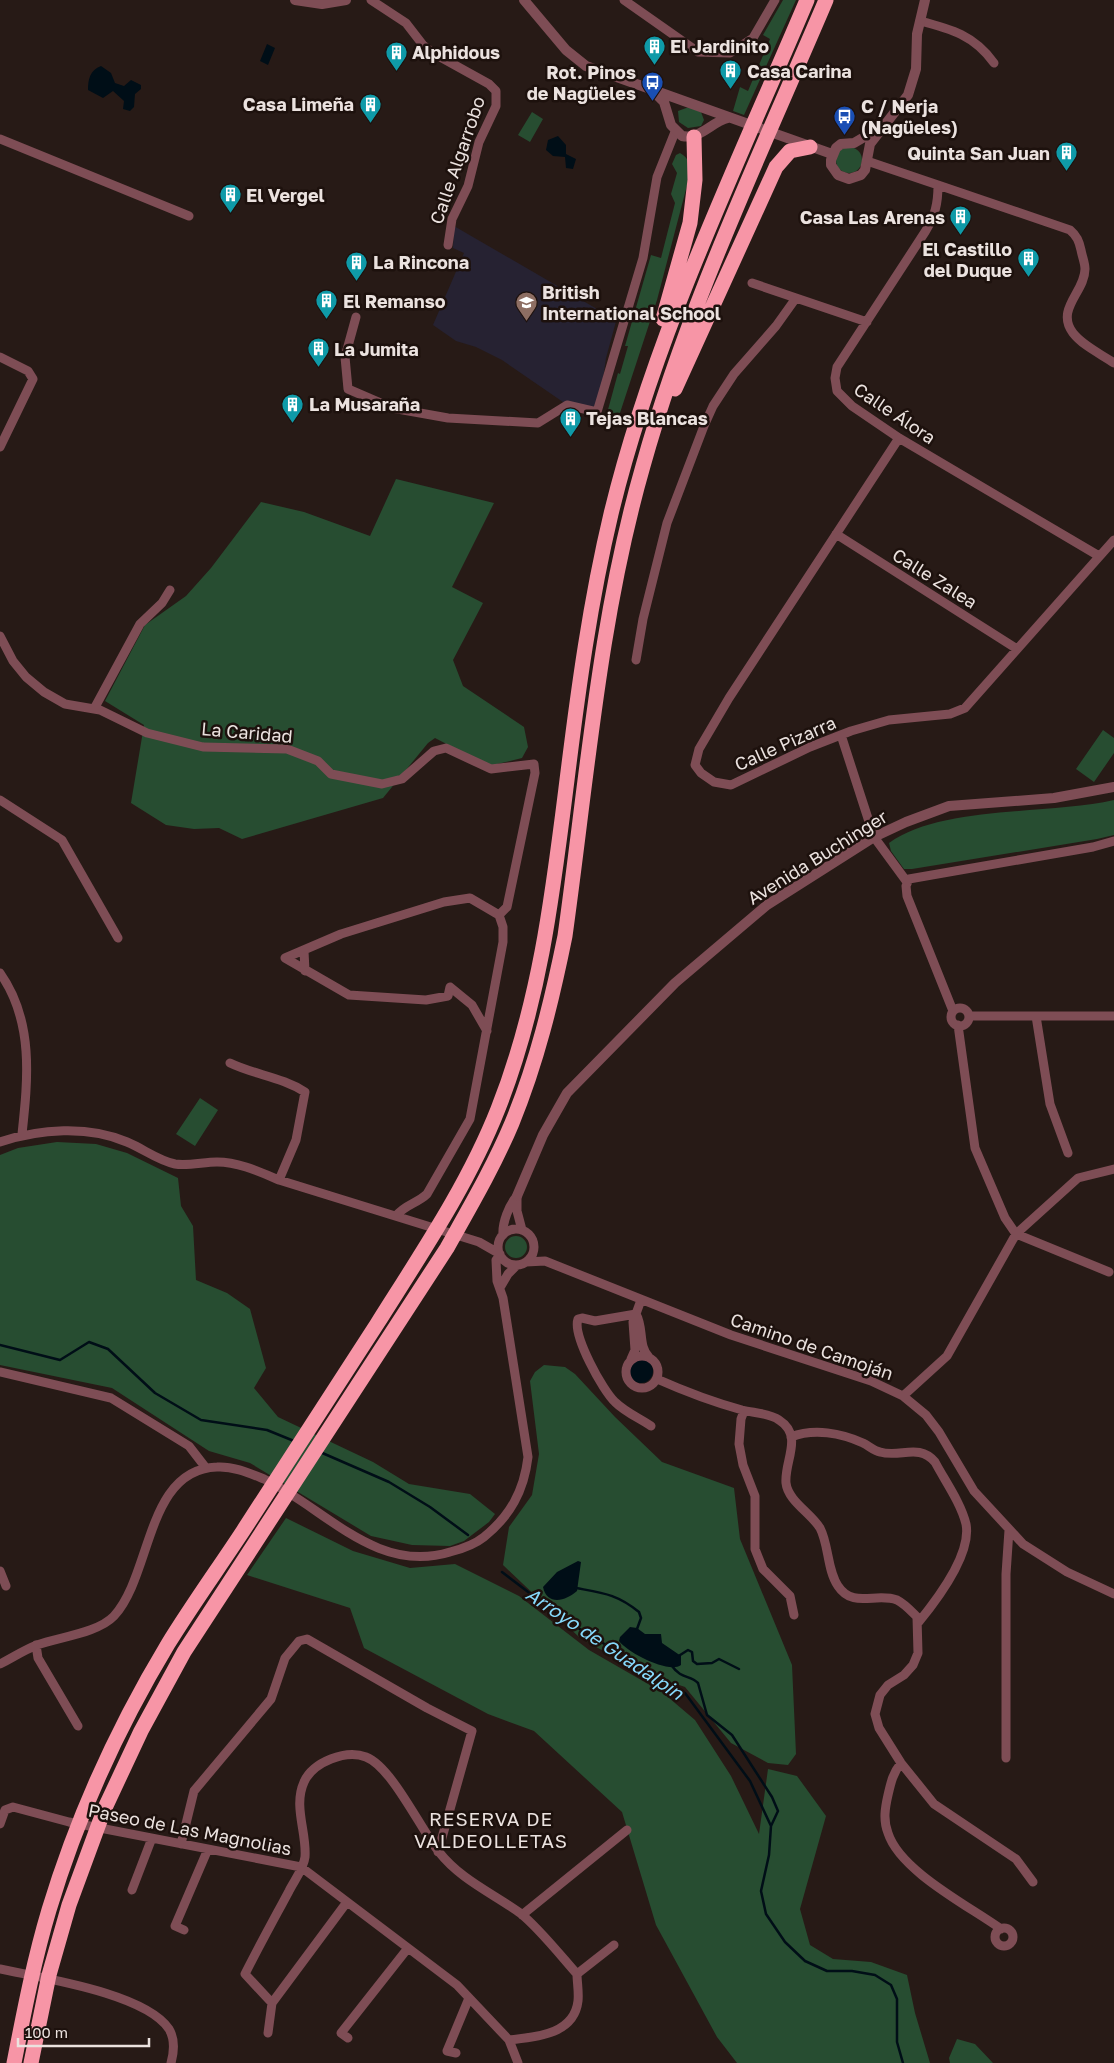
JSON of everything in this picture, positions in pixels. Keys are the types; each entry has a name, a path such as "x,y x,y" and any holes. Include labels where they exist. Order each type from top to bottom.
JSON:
{"highway":[{"path":"14,2063 38,1952 50,1907 82,1817 126,1720 170,1642 443,1220 496,1115 523,1040 538,981 551,907 590,612 611,514 629,448 659,354 682,294 807,0"},
{"path":"31,2063 49,1975 67,1914 104,1810 141,1730 184,1652 447,1248 484,1182 512,1122 549,1014 565,936 608,618 628,521 659,412 700,298 826,0"},
{"path":"659,354 662,321 690,224 699,133"},
{"path":"659,412 677,386 776,168 790,151 810,147"}],"street":[{"path":"295,0 322,4 346,0"},
{"name":"Calle Algarrobo","path":"371,0 406,23 423,45 433,53 496,90 496,106 478,142 468,186 452,219 448,245"},
{"path":"524,0 566,50 580,62 598,72 689,101 728,118 832,154"},
{"path":"624,0 698,52 730,53 753,38 775,0"},
{"path":"883,126 854,143 841,144 832,154 831,165 838,175 843,178 855,178 861,175 870,144 902,105 912,85 916,69 920,21 925,0"},
{"path":"920,21 973,40 986,51 994,62"},
{"path":"651,88 664,102 675,132 682,136 699,133 719,120 728,118"},
{"path":"669,116 678,104 689,101"},
{"path":"699,105 707,115 708,122 699,133"},
{"path":"356,317 345,357 348,389 392,408 448,418 538,423 567,405 597,412 643,258 657,177 675,132"},
{"path":"0,140 189,216"},
{"path":"854,143 860,146 867,159 1070,230 1075,234 1085,269 1083,279 1068,306 1069,324 1072,332 1081,342 1114,363"},
{"name":"Calle Álora","path":"938,185 938,203 934,216 837,367 835,378 837,391 852,406 899,438 1100,556"},
{"path":"752,283 866,322"},
{"path":"636,660 643,619 667,523 707,420 721,392 734,374 776,326 796,298"},
{"path":"0,357 28,372 33,379 0,447"},
{"name":"Calle Pizarra","path":"899,438 729,698 699,749 695,765 700,773 714,782 731,785 810,747 889,720 950,714 964,708 1114,540"},
{"name":"Calle Zalea","path":"836,534 1017,649"},
{"path":"94,709 140,624 162,603 170,590"},
{"name":"La Caridad","path":"0,636 12,661 26,677 44,692 65,704 94,709 147,733 203,747 287,750 318,761 330,774 382,784 402,779 434,751 446,748 491,769 534,764 536,773 507,907 499,915"},
{"path":"841,735 874,837 907,882 907,896 953,1012 951,1018 958,1025 975,1148 1005,1218 1016,1234 1109,1272"},
{"name":"Avenida Buchinger","path":"522,1230 517,1211 517,1196 530,1160 562,1100 634,1024 719,943 766,904 874,837 906,822 949,806 1054,798 1114,787"},
{"path":"0,800 62,840 118,938"},
{"path":"907,882 909,879 917,876 1093,847 1114,841"},
{"path":"396,1216 402,1209 421,1200 427,1194 464,1130 473,1106 488,1031 504,942 503,927 499,915 470,898 444,902 341,934 286,958 305,971 349,995 426,1000 448,996 450,988 472,1005 488,1031"},
{"path":"304,951 305,971"},
{"path":"0,973 13,996 24,1030 28,1080 22,1134"},
{"path":"953,1012 962,1009 969,1016 1114,1016"},
{"path":"958,1025 967,1022 969,1016"},
{"path":"1036,1016 1050,1104 1068,1153"},
{"path":"230,1063 248,1072 292,1084 305,1092 296,1140 279,1180"},
{"path":"0,1142 22,1134 60,1131 95,1133 125,1141 160,1160 178,1164 220,1162 249,1168 279,1180 479,1242 509,1263 521,1264"},
{"path":"903,1396 947,1356 1016,1234 1078,1178 1114,1169"},
{"name":"Avenida Buchinger","path":"502,1236 512,1201 517,1196"},
{"path":"479,1242 502,1236 511,1230 522,1230 532,1239 534,1247 532,1256 508,1274 501,1286"},
{"path":"0,1664 36,1645 98,1627 113,1617 126,1598 170,1491 186,1475 206,1468 228,1467 257,1476 301,1499 353,1537 407,1556 425,1558 441,1555 469,1546 481,1539 505,1518 514,1504 526,1473 528,1457 527,1437 501,1286 497,1281 496,1260 500,1255 498,1245 502,1236"},
{"name":"Camino de Camoján","path":"534,1247 546,1261 641,1300 731,1335 871,1381 903,1396 926,1415 939,1432 974,1491 1023,1544 1046,1561 1114,1594"},
{"name":"Camino de Camoján","path":"521,1264 546,1261"},
{"path":"636,1314 641,1322 644,1350 658,1367 657,1379 644,1388 631,1384 625,1372 635,1350 633,1322 641,1300"},
{"path":"636,1314 595,1321 582,1318 577,1321 577,1325 591,1365 606,1392 615,1403 651,1426"},
{"path":"631,1360 640,1356 649,1357"},
{"path":"0,1372 112,1398 189,1446 206,1468"},
{"path":"657,1379 682,1390 744,1411 778,1419 786,1426 793,1447 786,1482 789,1492 821,1530 837,1585 846,1594 857,1600 887,1598 898,1601 909,1608 917,1618 918,1653 913,1665 904,1675 888,1685 880,1695 875,1714 879,1728 901,1763 934,1804 1016,1859 1033,1882"},
{"path":"744,1411 741,1419 739,1444 743,1465 754,1496 755,1549 764,1570 790,1596 794,1615"},
{"path":"791,1437 805,1431 816,1431 860,1442 881,1453 921,1452 929,1455 935,1462 965,1520 967,1532 956,1568 935,1602 918,1623"},
{"path":"1006,1758 1006,1574 1009,1530"},
{"path":"0,1571 6,1586"},
{"path":"181,1844 194,1791 271,1699 285,1658 299,1641 307,1639 428,1708 472,1730 438,1852"},
{"path":"36,1645 38,1658 78,1726"},
{"path":"272,2003 245,1974 305,1857 300,1822 300,1797 304,1782 313,1770 334,1757 366,1757 375,1762 409,1804 438,1852 451,1868 522,1915 577,1974 578,2002 572,2018 561,2029 544,2036 509,2040"},
{"path":"901,1763 894,1772 884,1812 891,1841 916,1870 940,1889 1001,1929"},
{"name":"Paseo de Las Magnolias","path":"0,1824 5,1810 13,1807 112,1831 301,1867 457,1984 509,2040 518,2063"},
{"path":"522,1915 628,1830"},
{"path":"132,1890 152,1838"},
{"path":"184,1930 175,1926 208,1849"},
{"path":"268,2033 272,2003 347,1902"},
{"path":"577,1974 614,1946"},
{"path":"348,2038 341,2033 408,1948"},
{"path":"0,1969 131,2002 150,2011 163,2022 172,2036 174,2045 171,2063"},
{"path":"456,2053 447,2051 470,1998"}],"shaded area":[{"path":"267,44 275,48 268,65 260,61"},
{"path":"101,66 111,73 115,83 124,86 131,80 141,85 141,89 135,94 134,107 130,111 123,109 124,101 113,91 103,98 88,90 90,75"},
{"path":"558,136 566,145 566,154 576,159 573,169 566,168 565,157 553,156 546,150 548,140"},
{"name":"British International School","path":"454,226 609,316 613,311 618,314 606,358 600,400 597,405 591,408 563,402 502,360 476,347 456,341 433,325 464,253 453,248"},
{"path":"641,1359 649,1363 653,1371 649,1379 641,1383 633,1379 629,1371 633,1363"},
{"path":"578,1561 581,1562 577,1591 562,1599 557,1600 548,1597 543,1587 557,1572"},
{"path":"630,1627 637,1628 645,1634 661,1634 662,1643 681,1656 681,1665 668,1667 658,1665 624,1646 619,1641 620,1637"}],"green space":[{"path":"783,0 796,0 744,115 733,111 740,87 748,91 770,39 763,35"},
{"path":"689,107 701,112 704,120 701,126 688,128 679,122 678,111"},
{"path":"532,112 543,119 530,142 518,135"},
{"path":"849,147 858,151 862,160 858,169 849,173 840,169 836,160 840,151"},
{"path":"680,153 688,162 690,174 657,300 618,419 606,417 618,373 620,374 628,346 625,346 651,255 661,258 675,203 671,194 677,173 672,164 676,155"},
{"path":"396,479 494,503 452,587 483,603 453,660 463,686 524,727 528,747 522,758 489,766 435,738 428,743 383,798 242,839 219,828 194,829 166,825 131,803 144,725 105,701 145,625 186,596 211,568 261,502 304,512 370,536"},
{"path":"1103,730 1114,738 1114,753 1094,782 1076,769"},
{"path":"1114,800 1114,835 1097,839 912,869 904,869 891,851 889,843 911,831 937,822 997,813 1088,805"},
{"path":"200,1098 218,1110 195,1146 176,1134"},
{"path":"57,1142 96,1144 127,1153 178,1178 181,1206 193,1226 196,1280 227,1293 250,1309 266,1368 254,1388 278,1417 373,1462 409,1484 470,1494 495,1514 489,1522 464,1541 450,1546 412,1545 371,1536 250,1463 209,1451 112,1388 0,1365 0,1155 18,1148"},
{"path":"516,1236 524,1239 527,1247 524,1255 516,1258 508,1255 505,1247 508,1239"},
{"path":"544,1365 565,1367 575,1374 615,1417 662,1462 734,1488 740,1539 792,1665 796,1754 788,1765 768,1763 731,1743 685,1687 638,1671 579,1637 503,1565 509,1527 532,1495 539,1454 530,1381 535,1372"},
{"path":"286,1518 353,1551 410,1568 455,1564 519,1596 589,1650 662,1692 695,1720 731,1776 759,1834 768,1769 797,1776 826,1816 800,1909 810,1945 833,1959 871,1962 907,1975 915,2013 930,2063 737,2063 717,2037 656,1925 622,1812 534,1731 488,1714 364,1648 350,1608 247,1575"},
{"path":"957,2039 975,2044 993,2063 950,2063 949,2058"}],"waterway":[{"name":"Arroyo de Guadalpin","path":"0,1345 60,1360 89,1342 108,1349 155,1393 201,1420 267,1430 294,1441"},
{"name":"Arroyo de Guadalpin","path":"320,1452 389,1482 430,1507 468,1535"},
{"name":"Arroyo de Guadalpin","path":"502,1572 565,1620 685,1693 750,1781 771,1826 769,1855 761,1891 766,1914 785,1942 805,1961 827,1971 852,1971 875,1975 891,1985 897,1999 897,2042 903,2063"},
{"path":"576,1588 609,1595 624,1601 639,1612 641,1618 637,1629"},
{"path":"677,1657 688,1650 692,1652 693,1661 697,1664 712,1663 719,1659 739,1669"},
{"path":"672,1666 682,1675 698,1683 707,1715 732,1735 772,1797 778,1811 771,1826"}],"place":[{"name":"El Jardinito","path":"654,65"},
{"name":"Alphidous","path":"396,71"},
{"name":"Casa Carina","path":"731,90"},
{"name":"Rot. Pinos de Nagüeles","path":"652,101"},
{"name":"Casa Limeña","path":"370,123"},
{"name":"C / Nerja (Nagüeles)","path":"845,135"},
{"name":"Quinta San Juan","path":"1066,172"},
{"name":"El Vergel","path":"230,214"},
{"name":"Casa Las Arenas","path":"961,236"},
{"name":"El Castillo del Duque","path":"1028,278"},
{"name":"La Rincona","path":"357,281"},
{"name":"El Remanso","path":"327,320"},
{"name":"British International School","path":"526,321"},
{"name":"La Jumita","path":"318,368"},
{"name":"La Musaraña","path":"293,423"},
{"name":"Tejas Blancas","path":"570,437"}],"district":[{"name":"RESERVA DE VALDEOLLETAS","path":"491,1829"}]}
